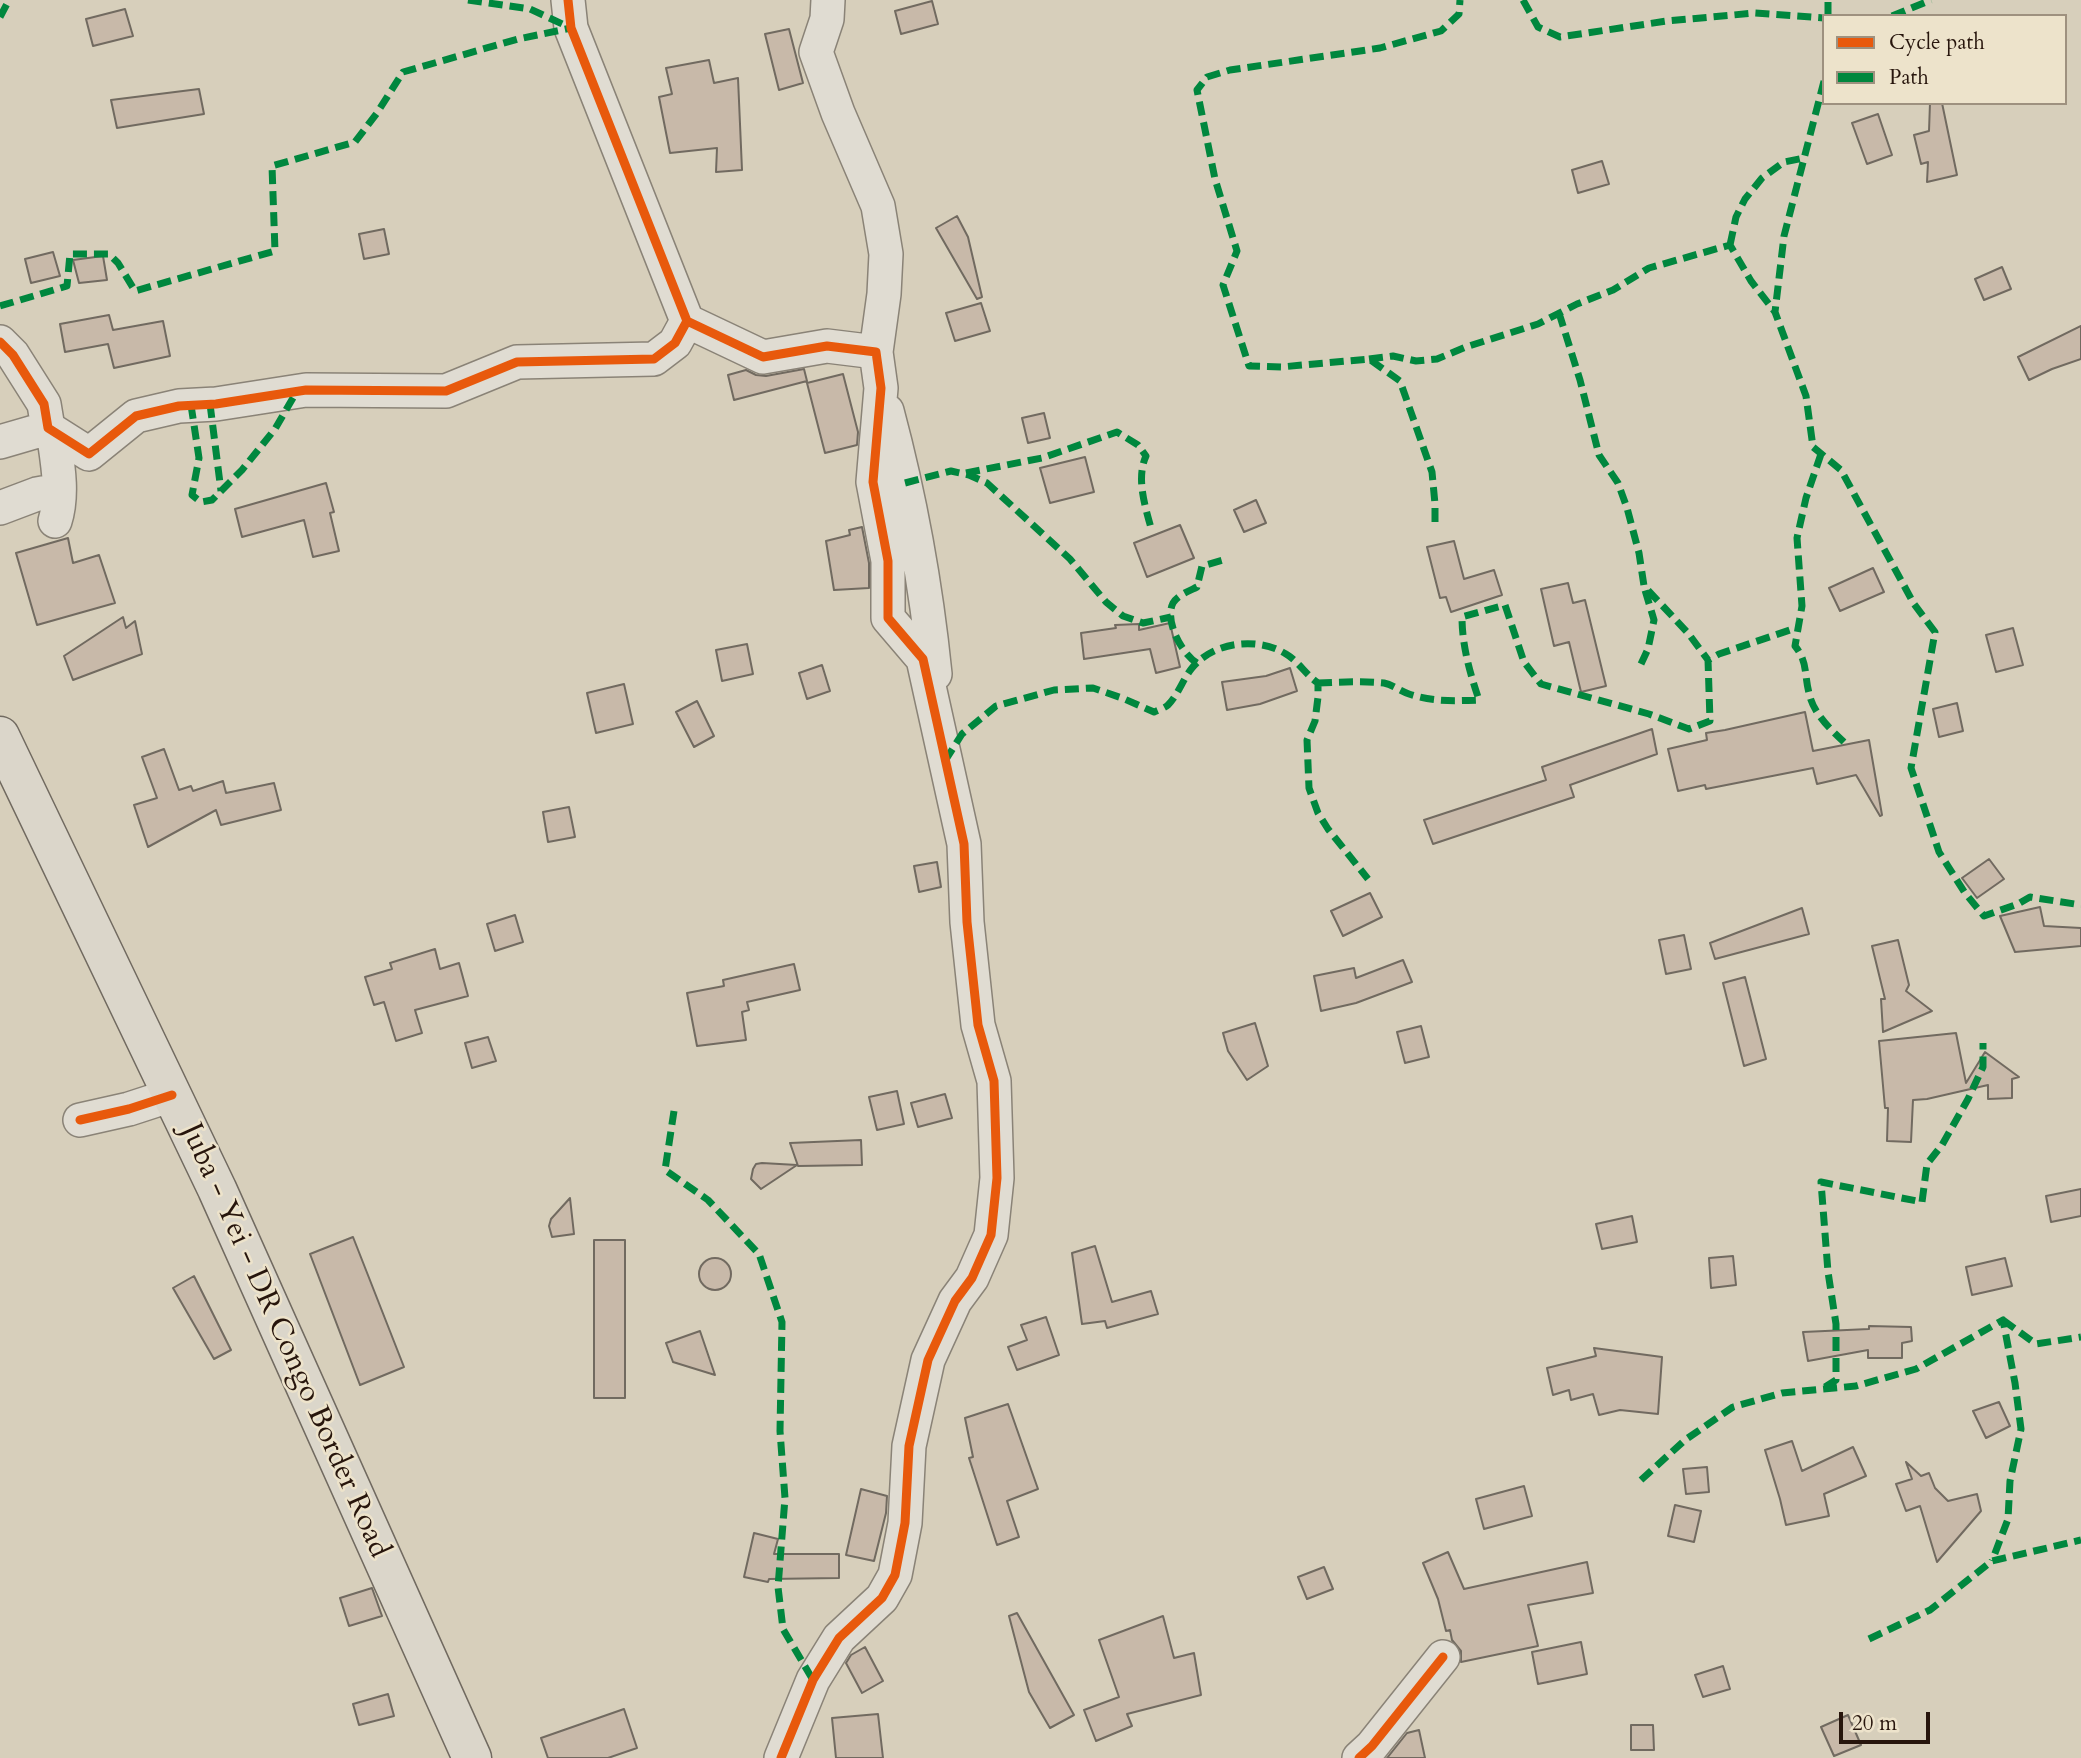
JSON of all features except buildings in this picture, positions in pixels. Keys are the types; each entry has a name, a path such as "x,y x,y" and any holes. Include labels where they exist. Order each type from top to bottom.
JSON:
{"main road":[{"name":"Juba - Yei - DR Congo Border Road","path":"0,736 217,1189 472,1758"}],"street":[{"path":"568,0 571,29 687,321 762,358 827,346 876,352"},
{"path":"781,1758 813,1680 839,1638 882,1598 895,1575 905,1524 909,1446 928,1360 955,1301 972,1278 991,1235 997,1178 994,1081 978,1025 967,922 964,844 923,659 888,618 888,561 873,482 881,388 876,352 886,254 878,206 838,113 816,51 827,19 828,0"},
{"path":"0,442 50,430 89,454 136,416 179,406 216,404 306,390 446,391 517,362 654,359 675,343 687,321"},
{"path":"0,342 13,355 44,404 50,430 57,505 37,495 0,508"},
{"path":"80,1121 172,1096"},
{"path":"1359,1758 1372,1746 1443,1657"}],"marked path":[{"path":"0,17 9,0"},
{"path":"468,0 530,9 571,28"},
{"path":"1435,522 1432,472 1400,381 1369,359 1281,367 1249,366 1223,285 1237,251 1215,179 1197,90 1207,77 1230,70 1380,48 1441,31 1459,14 1460,0"},
{"path":"1523,0 1538,27 1560,37 1667,21 1755,13 1822,18"},
{"path":"1828,0 1828,14"},
{"path":"1897,14 1931,0"},
{"path":"0,306 67,286 70,254 109,254 118,263 135,291 275,251 272,166 355,142 403,72 518,39 571,28"},
{"path":"1822,89 1784,236 1775,312 1806,396 1813,447 1841,470 1914,604 1935,632 1911,768 1939,852 1965,893 1984,916 2030,897 2081,905"},
{"path":"1730,245 1736,217 1745,199 1762,178 1784,162 1804,158"},
{"path":"1369,359 1393,356 1416,361 1437,359 1538,324 1577,304 1613,290 1649,268 1730,245 1751,281 1775,312"},
{"path":"1559,313 1599,455 1618,483 1627,508 1639,553 1644,586 1688,633 1708,660"},
{"path":"191,405 199,458 192,495 201,502 212,500 242,470 275,429 297,391"},
{"path":"210,404 221,491"},
{"path":"966,473 1042,458 1117,432 1138,445 1146,456 1142,483 1151,528"},
{"path":"1821,454 1806,498 1797,538 1802,606 1795,646 1804,663 1814,707 1844,742"},
{"path":"905,483 951,471 987,483 1070,559 1106,602 1123,616 1143,623 1171,617"},
{"path":"1197,663 1180,645 1176,636 1171,619 1173,603 1197,587 1202,566 1227,559"},
{"path":"1641,664 1648,649 1654,620 1645,590"},
{"path":"1318,683 1384,683 1409,694 1427,698 1479,700 1467,659 1462,617 1505,605 1524,662 1541,684 1649,714 1689,729 1710,721 1708,660 1799,627"},
{"path":"945,761 962,734 996,706 1054,690 1093,688 1154,712 1168,705 1192,668 1211,652 1236,644 1274,648 1290,657 1318,683 1315,721 1307,740 1309,788 1318,813 1328,829 1368,879"},
{"path":"1825,1387 1836,1380 1836,1324 1828,1272 1821,1182 1922,1202 1927,1164 1942,1145 1983,1067 1983,1043"},
{"path":"674,1111 665,1170 708,1200 759,1254 782,1322 780,1431 785,1498 778,1587 783,1629 813,1680"},
{"path":"2003,1320 2036,1344 2081,1337"},
{"path":"1641,1480 1685,1440 1733,1407 1782,1393 1856,1386 1916,1369 2003,1320 2021,1429 2010,1481 2008,1519 1992,1561"},
{"path":"1869,1639 1930,1610 1992,1561 2081,1540"}],"cycle path":[{"path":"568,0 571,28 687,321 763,357 827,346 876,352 881,388 873,482 888,561 888,618 923,659 964,844 967,922 978,1025 994,1081 997,1178 991,1235 972,1278 955,1301 928,1360 909,1446 905,1523 895,1575 882,1598 839,1638 813,1680 781,1758"},
{"path":"0,342 13,355 44,404 48,428 89,454 136,416 179,406 216,404 306,390 446,391 517,362 654,359 675,343 687,321"},
{"path":"80,1120 129,1109 172,1095"},
{"path":"1359,1758 1372,1746 1443,1657"}]}
